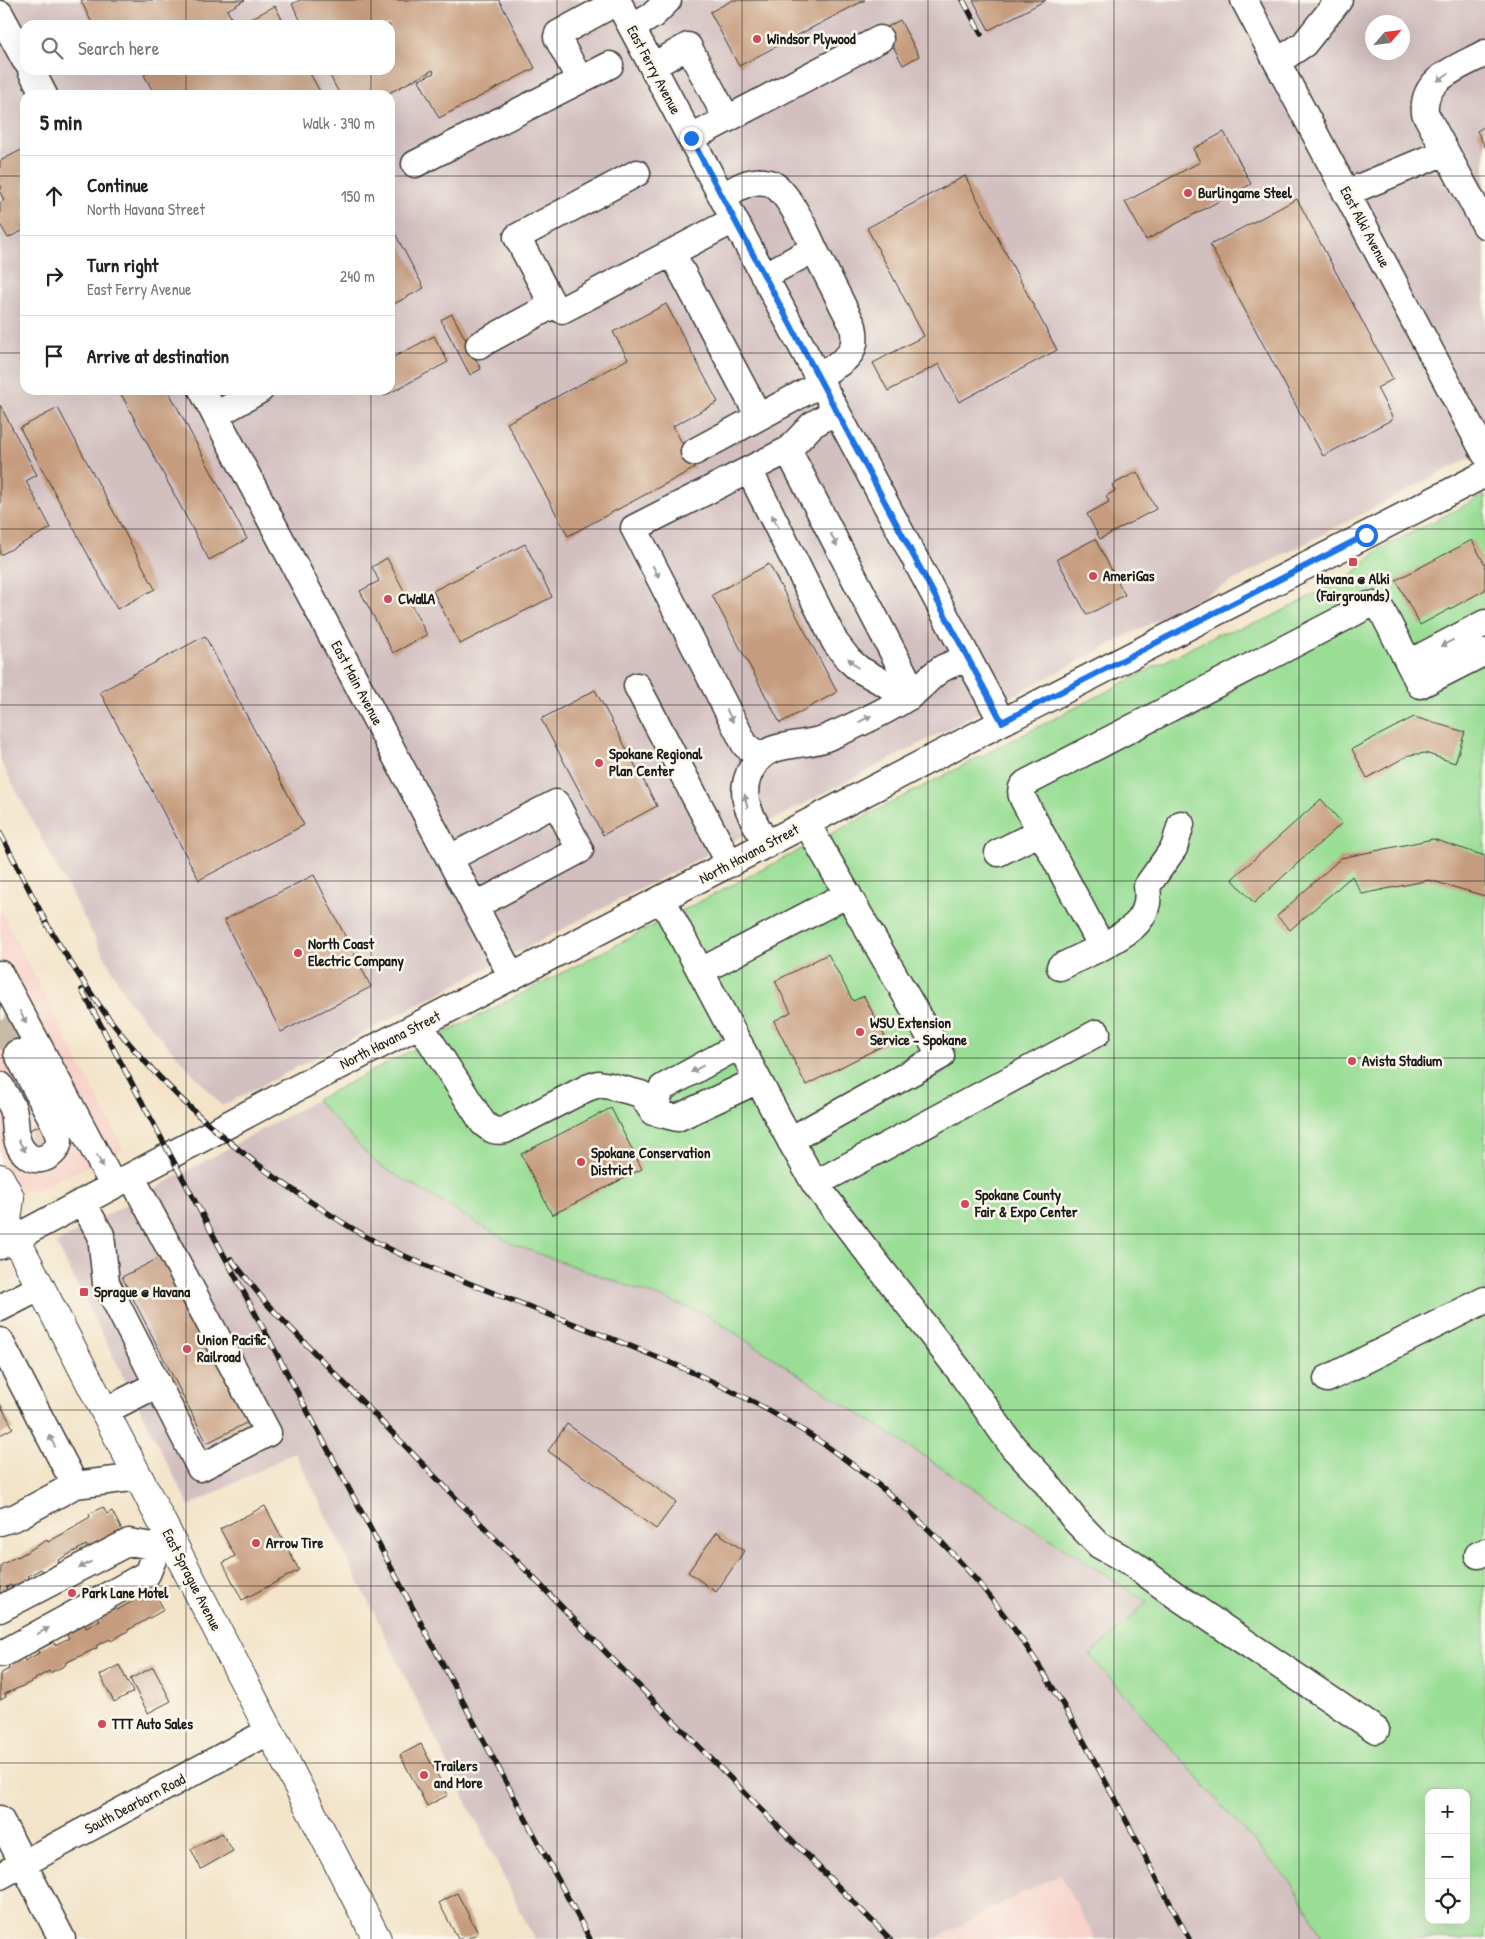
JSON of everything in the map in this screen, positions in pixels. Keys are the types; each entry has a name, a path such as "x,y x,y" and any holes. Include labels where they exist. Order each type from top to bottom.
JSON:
{"main road":[{"path":"0,1178 10,1197 6,1231"},
{"name":"East Sprague Avenue","path":"6,1231 41,1287 138,1477 164,1543 270,1731 377,1939"}],"street":[{"path":"632,28 653,15 668,0"},
{"name":"East Alki Avenue","path":"1244,0 1485,454"},
{"path":"1276,62 1304,44 1339,0"},
{"path":"580,80 557,37 558,34 618,1"},
{"name":"East Ferry Avenue","path":"618,1 1002,722"},
{"path":"0,14 20,51"},
{"path":"691,138 880,39"},
{"path":"653,66 688,46 727,119"},
{"path":"1485,53 1440,78 1426,95 1424,103 1425,113 1485,226"},
{"path":"415,164 610,65"},
{"path":"34,75 41,90"},
{"path":"1346,193 1445,152"},
{"path":"637,173 517,237 553,305 562,310 734,220"},
{"path":"694,452 759,417 820,380 842,362 855,347 856,337 853,326 814,248 793,208 774,185 766,182 753,182 722,196"},
{"path":"764,276 814,248"},
{"path":"672,253 759,417"},
{"path":"479,344 553,305"},
{"name":"East Main Avenue","path":"205,395 512,977"},
{"path":"216,415 251,395"},
{"path":"760,757 745,745 634,528 788,450 812,425 836,411"},
{"path":"788,450 911,695"},
{"path":"749,470 835,642 848,659 859,669 911,695"},
{"name":"North Havana Street","path":"6,1231 82,1202 1002,722 1485,474"},
{"path":"1102,946 1040,832 1021,792 1022,786 1363,608 1374,605 1381,609 1414,674"},
{"path":"1414,674 1485,623"},
{"path":"1414,674 1485,652"},
{"path":"767,845 748,810 744,796 746,782 752,768 760,757 772,748 788,744 814,742 839,732 911,695 942,668 968,658"},
{"path":"637,686 730,864"},
{"path":"450,858 556,803 580,850 475,906"},
{"path":"790,1140 941,1056 807,824"},
{"path":"1060,967 1133,928 1146,911 1147,886 1174,848 1181,824"},
{"path":"998,853 1040,832"},
{"path":"701,971 848,894"},
{"path":"662,899 815,1184 958,1370 1013,1447 1044,1480 1075,1520 1099,1545 1130,1562 1174,1595 1376,1730"},
{"path":"0,974 268,1433 200,1468 106,1283 100,1235 82,1202"},
{"path":"420,1025 483,1123 490,1129 498,1132 598,1084 641,1094 653,1112 677,1118 758,1080"},
{"path":"815,1184 1097,1033"},
{"path":"653,1112 662,1088 740,1045"},
{"path":"0,1085 14,1110 14,1129 19,1144 27,1156 37,1159 48,1157 57,1148 59,1138 55,1125 17,1053"},
{"path":"0,1308 41,1287"},
{"path":"1328,1379 1485,1300"},
{"path":"0,1341 75,1485"},
{"path":"105,1411 158,1384"},
{"path":"0,1522 16,1517 75,1485 138,1477"},
{"path":"0,1609 129,1542 164,1543 147,1574 4,1653 0,1653"},
{"name":"South Dearborn Road","path":"0,1876 270,1731"},
{"path":"0,1819 62,1939"}],"shaded area":[{"path":"0,0 1485,0 1485,450 222,1106 129,1002 0,760"},
{"path":"0,908 124,1150 36,1190 27,1191 16,1185 0,1155"},
{"path":"316,1100 377,1164 513,1245 706,1314 1148,1602 1090,1656 1297,1890 1323,1939 1095,1939 1060,1874 934,1939 534,1939 295,1452 189,1506 56,1243"},
{"path":"1061,1874 1095,1939 934,1939"}],"green space":[{"name":"Spokane County Fair & Expo Center","path":"1485,495 1485,1939 1323,1939 1297,1890 1090,1656 1147,1602 706,1314 514,1245 377,1164 316,1100 1218,634 1263,621 1352,575 1378,550"}],"building":[{"path":"245,0 227,10 231,17 225,20 90,20 81,1"},
{"path":"300,0 499,0 535,68 439,118 419,80 434,73 433,70 395,90 337,90 330,75 395,75 395,20 300,20 292,4"},
{"name":"Windsor Plywood","path":"733,0 865,0 739,66 710,12"},
{"path":"973,0 1046,0 989,30"},
{"path":"275,6 282,20 248,20"},
{"path":"900,20 919,56 903,65 884,29"},
{"path":"144,75 311,75 319,90 152,90"},
{"path":"1485,126 1485,147 1477,131"},
{"name":"Burlingame Steel","path":"1224,132 1251,184 1146,240 1125,202 1200,162 1193,149"},
{"path":"20,151 20,232 8,238 0,224 0,203 4,200 0,192 2,187 0,184 0,161"},
{"path":"965,176 1057,350 959,402 939,364 888,391 873,363 924,336 867,228"},
{"path":"1297,199 1393,379 1377,388 1393,419 1323,456 1210,245"},
{"path":"395,233 424,288 395,303"},
{"path":"666,304 718,402 673,426 695,468 568,536 507,423 628,359 613,332"},
{"path":"452,314 481,369 470,375 441,320"},
{"path":"434,336 448,362 395,390 395,356"},
{"path":"122,395 171,395 247,539 209,560"},
{"path":"0,405 37,475 26,481 51,528 0,555"},
{"path":"58,408 155,589 117,609 20,428"},
{"path":"1137,472 1156,509 1100,539 1087,514 1109,502 1106,496 1115,491 1112,485"},
{"path":"1095,539 1125,595 1087,615 1057,559"},
{"path":"1472,540 1485,565 1485,590 1420,625 1396,580"},
{"path":"525,544 552,597 460,644 433,591"},
{"path":"387,558 427,635 393,653 360,591 379,581 372,567"},
{"path":"769,564 837,692 780,723 712,595"},
{"path":"205,636 304,825 199,880 100,692"},
{"name":"Spokane Regional Plan Center","path":"595,690 657,806 603,835 541,719"},
{"path":"1414,717 1465,732 1455,763 1425,753 1409,755 1367,778 1352,749"},
{"path":"1321,799 1342,823 1254,903 1232,879"},
{"path":"1433,839 1485,856 1485,896 1429,880 1362,894 1352,876 1290,930 1277,916 1341,858"},
{"name":"North Coast Electric Company","path":"314,875 371,987 281,1032 224,920"},
{"path":"828,954 853,1001 864,996 888,1043 806,1085 774,1021 791,1012 775,981"},
{"path":"0,996 28,1048 9,1058 0,1040"},
{"name":"Spokane Conservation District","path":"611,1108 642,1169 552,1215 521,1154"},
{"path":"41,1125 53,1136 40,1151 28,1140 31,1129"},
{"name":"Union Pacific Railroad","path":"167,1254 252,1420 207,1443 122,1277"},
{"path":"0,1404 13,1428 0,1435"},
{"path":"567,1424 676,1502 656,1529 548,1451"},
{"name":"Arrow Tire","path":"265,1506 299,1570 242,1600 223,1563 235,1556 220,1529"},
{"path":"103,1507 107,1514 112,1511 125,1536 88,1549 86,1545 58,1560 59,1563 28,1576 29,1579 12,1588 11,1585 6,1587 7,1590 0,1594 1,1565 77,1526 90,1517 89,1514"},
{"path":"717,1532 744,1551 716,1592 688,1572"},
{"path":"149,1582 164,1610 111,1641 110,1639 96,1646 97,1648 65,1663 66,1665 50,1673 49,1671 36,1680 5,1694 6,1697 0,1700 0,1674 9,1669 8,1666 23,1657 25,1661 39,1653 38,1650 54,1642 55,1645 69,1638 66,1633 84,1623 86,1628 100,1621 98,1616 115,1607 117,1610 133,1601 129,1593"},
{"path":"119,1665 133,1692 114,1702 100,1675"},
{"path":"153,1667 171,1701 148,1713 130,1679"},
{"name":"Trailers and More","path":"421,1744 448,1795 427,1806 400,1755"},
{"path":"222,1833 233,1851 201,1869 191,1849"},
{"path":"457,1893 478,1933 467,1939 458,1939 439,1903"}],"tunnel":[{"path":"0,1021 17,1053"}],"railway":[{"path":"963,0 981,34"},
{"path":"0,833 49,928"},
{"path":"46,923 107,1016 151,1068 198,1115 277,1179 340,1221 400,1254 456,1278 629,1345 686,1369 741,1396 795,1426 846,1460 908,1510 937,1537 986,1592 1045,1675 1079,1732 1189,1939"},
{"path":"82,990 590,1939"},
{"path":"231,1259 267,1304 625,1672 890,1939"}],"place":[{"name":"Windsor Plywood","path":"757,39"},
{"name":"Burlingame Steel","path":"1188,193"},
{"name":"Havana @ Alki (Fairgrounds)","path":"1353,562"},
{"name":"AmeriGas","path":"1093,576"},
{"name":"CWallA","path":"388,599"},
{"name":"Spokane Regional Plan Center","path":"599,763"},
{"name":"North Coast Electric Company","path":"298,953"},
{"name":"WSU Extension Service - Spokane","path":"860,1032"},
{"name":"Avista Stadium","path":"1352,1061"},
{"name":"Spokane Conservation District","path":"581,1162"},
{"name":"Spokane County Fair & Expo Center","path":"965,1204"},
{"name":"Sprague @ Havana","path":"84,1292"},
{"name":"Union Pacific Railroad","path":"187,1349"},
{"name":"Arrow Tire","path":"256,1543"},
{"name":"Park Lane Motel","path":"72,1593"},
{"name":"TTT Auto Sales","path":"102,1724"},
{"name":"Trailers and More","path":"424,1775"}],"route":[{"path":"691,138 1002,722 1366,535"}]}
